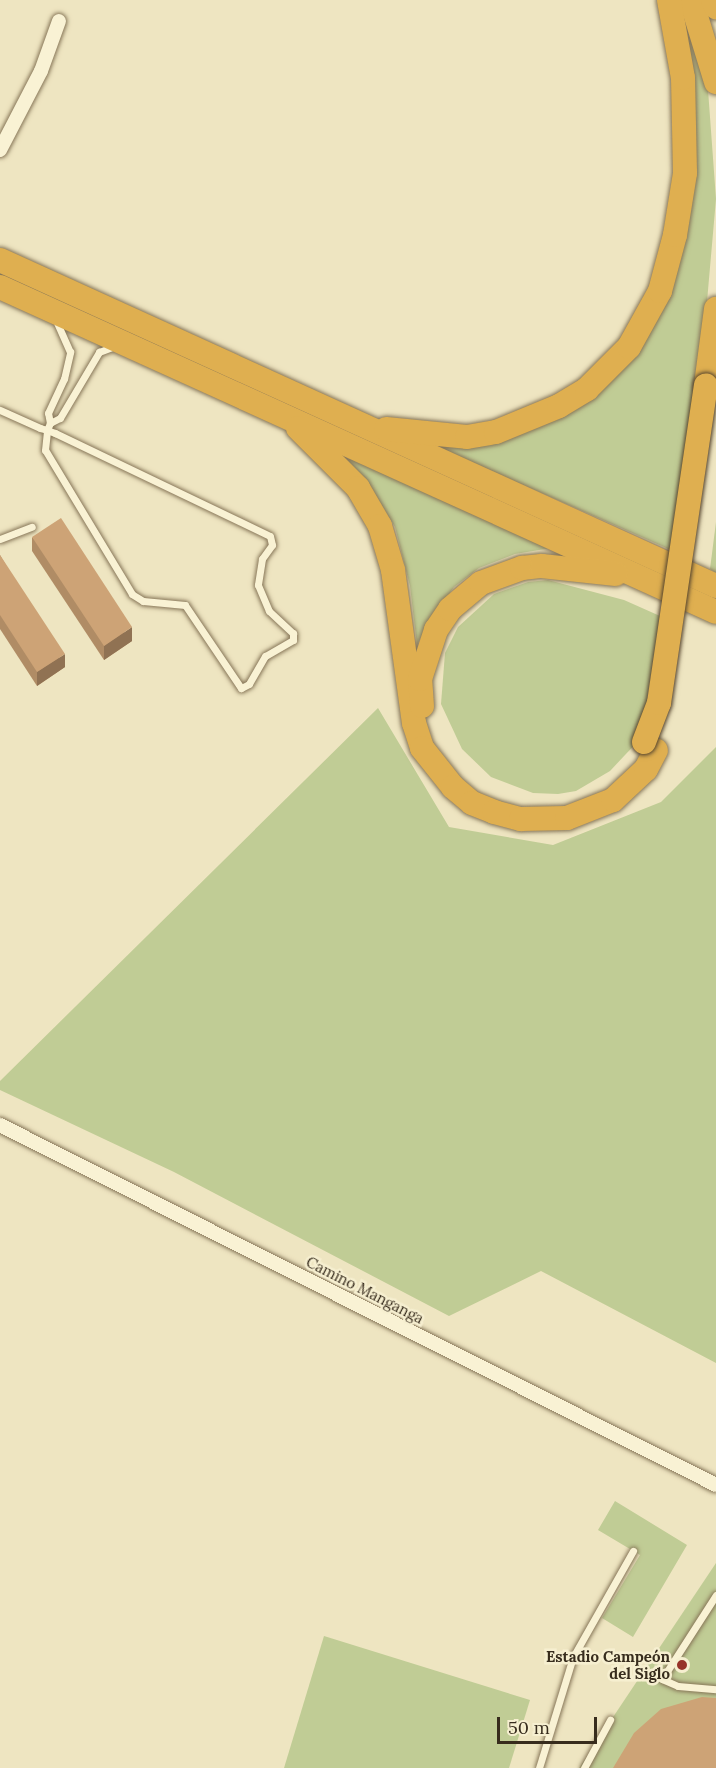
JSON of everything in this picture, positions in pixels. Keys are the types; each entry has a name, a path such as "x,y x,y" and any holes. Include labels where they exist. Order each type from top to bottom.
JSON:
{"highway":[{"path":"369,427 467,437 496,432 560,406 587,389 629,347 660,291 685,173 683,78 669,0"},
{"path":"691,0 716,81"},
{"path":"713,0 716,7"},
{"path":"0,260 369,427 434,471 632,574 716,612"},
{"path":"0,287 283,414 434,471 716,586"},
{"path":"283,414 358,488 380,526 393,570 414,723 422,748 453,787 472,803 521,819 567,818 613,800 646,769 711,391 716,309"},
{"path":"632,574 605,575 542,566 522,568 481,583 450,609 436,630 424,662 421,702 426,728 440,758 462,783 489,801 522,809 563,806 586,798 608,786 650,746"}],"street":[{"path":"0,150 41,71 59,21"},
{"name":"Camino Manganga","path":"0,1125 716,1485"}],"lane":[{"path":"0,410 48,427 270,536 272,545 262,559 258,585 269,611 293,633 293,640 265,656 249,684 241,688 185,605 143,601 132,594 48,460 48,427 48,413 64,379 70,352 64,332 48,309"},
{"path":"48,427 60,418 99,352 124,343"},
{"path":"0,539 32,527"},
{"path":"539,1768 573,1657 633,1551"},
{"path":"716,1595 662,1679 678,1686 716,1689"},
{"path":"584,1768 610,1720"}],"green space":[{"path":"676,0 686,0 707,76 716,199 696,427 680,554 417,438 464,443 626,358 684,219"},
{"path":"351,458 551,548 515,554 479,568 454,587 430,620 417,645 410,586 395,527 375,494 346,461"},
{"path":"716,522 716,573 710,569"},
{"path":"548,580 624,600 660,616 641,738 610,771 576,791 558,794 533,793 491,777 462,749 441,704 445,653 458,627 494,594 528,582"},
{"path":"378,708 449,827 553,845 661,802 716,747 716,1363 541,1271 449,1316 174,1172 0,1090 0,1081"},
{"path":"615,1501 687,1545 633,1637 602,1618 640,1555 598,1530"},
{"name":"Estadio Campeón del Siglo","path":"716,1563 716,1768 579,1768"},
{"path":"324,1636 530,1700 509,1768 284,1768"}],"building":[{"path":"61,518 132,627 104,646 32,537"},
{"path":"0,555 65,654 37,672 0,615"},
{"path":"702,1697 716,1698 716,1768 613,1768 634,1733 661,1709"}],"place":[{"name":"Estadio Campeón del Siglo","path":"682,1665"}]}
